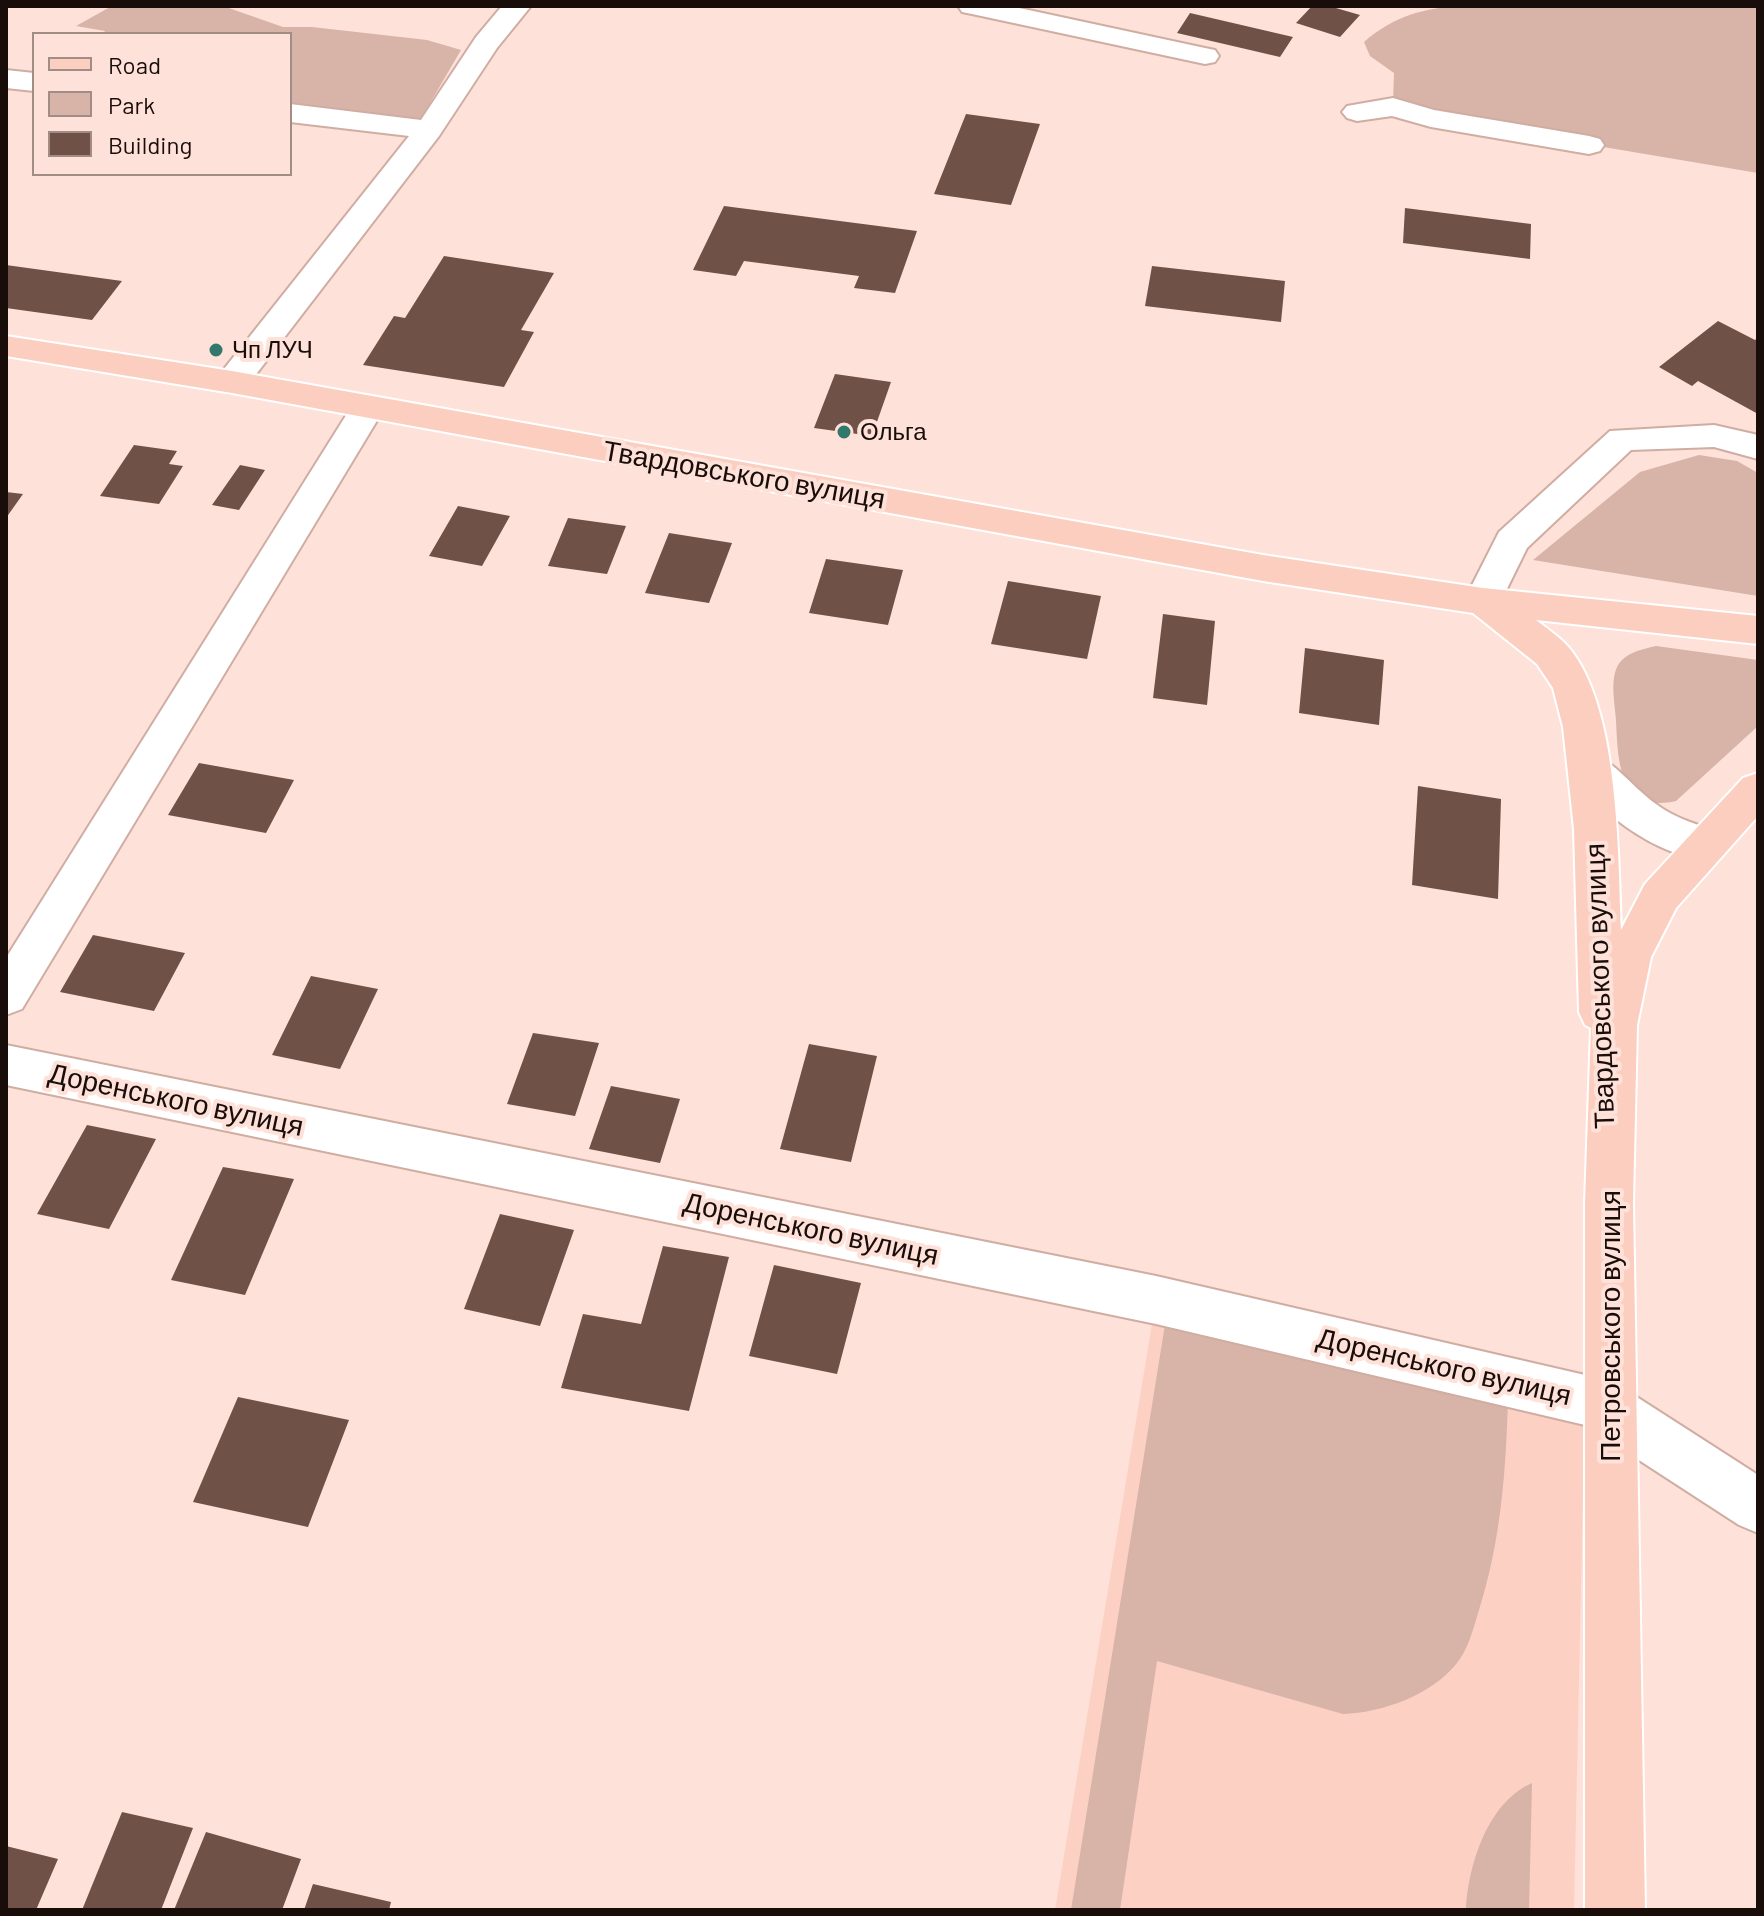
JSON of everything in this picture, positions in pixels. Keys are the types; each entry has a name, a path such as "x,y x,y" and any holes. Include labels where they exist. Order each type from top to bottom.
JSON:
{"main road":[{"name":"Твардовського вулиця","path":"6,346 232,382 367,409 1263,568 1483,601 1758,630"},
{"name":"Твардовського вулиця","path":"1483,601 1560,663 1578,708 1590,769 1609,1203"},
{"name":"Петровського вулиця","path":"1615,1910 1609,1203 1614,1025 1629,957 1660,896 1758,789"}],"street":[{"path":"232,382 429,130 486,43 517,6"},
{"path":"972,6 1205,56"},
{"path":"6,79 32,82"},
{"path":"1357,112 1393,107 1431,118 1589,145"},
{"path":"292,113 429,130"},
{"path":"6,996 367,409"},
{"path":"1483,601 1512,541 1622,439 1714,436 1758,447"},
{"name":"Твардовського вулиця","path":"1590,769 1638,816 1668,834 1706,844"},
{"name":"Доренського вулиця","path":"6,1065 1156,1300 1585,1400 1611,1410 1758,1506"}],"shaded area":[{"path":"1156,1300 1585,1400 1574,1910 1055,1910"}],"green space":[{"path":"112,6 223,6 283,27 312,27 427,40 461,50 415,129 292,109 292,32 104,32 76,26"},
{"path":"1462,6 1758,6 1758,173 1431,118 1393,103 1394,73 1370,56 1364,42 1386,26 1410,15"},
{"path":"1699,455 1737,461 1758,473 1758,596 1533,560 1640,472"},
{"path":"1656,646 1758,660 1758,726 1676,801 1657,803 1632,792 1625,780 1618,751 1613,688 1615,673 1622,660 1634,652"},
{"path":"1167,1312 1508,1397 1504,1479 1497,1533 1486,1586 1464,1652 1457,1663 1434,1684 1405,1700 1373,1710 1343,1714 1157,1661 1120,1910 1071,1910"},
{"path":"1532,1783 1529,1910 1466,1910 1471,1874 1483,1837 1503,1805"}],"building":[{"path":"1312,6 1329,6 1360,15 1340,37 1296,23"},
{"path":"1190,13 1293,37 1280,57 1177,33"},
{"path":"966,114 1040,124 1011,205 934,194"},
{"path":"724,206 917,231 895,293 854,288 859,276 744,261 736,276 693,270"},
{"path":"1405,208 1531,224 1530,259 1403,243"},
{"path":"444,256 554,273 521,330 534,332 504,387 363,365 394,316 405,318"},
{"path":"6,265 122,281 92,320 6,308"},
{"path":"1152,266 1285,281 1281,322 1145,306"},
{"path":"1718,321 1755,340 1758,338 1758,414 1698,381 1692,386 1659,367"},
{"path":"835,374 891,382 872,436 814,428"},
{"path":"134,445 177,451 169,464 183,466 159,504 100,496"},
{"path":"240,465 265,470 239,510 212,505"},
{"path":"6,492 23,494 6,518"},
{"path":"458,506 510,516 482,566 429,556"},
{"path":"568,518 626,526 607,574 548,566"},
{"path":"669,533 732,543 709,603 645,593"},
{"path":"826,559 903,570 888,625 809,613"},
{"path":"1008,581 1101,596 1087,659 991,644"},
{"path":"1163,614 1215,621 1207,705 1153,698"},
{"path":"1305,648 1384,660 1379,725 1299,713"},
{"path":"199,763 294,780 266,833 168,815"},
{"path":"1418,786 1501,799 1498,899 1412,885"},
{"path":"93,935 185,953 154,1011 60,992"},
{"path":"311,976 378,989 340,1069 272,1055"},
{"path":"533,1033 599,1043 575,1116 507,1104"},
{"path":"809,1044 877,1056 851,1162 780,1149"},
{"path":"611,1086 680,1099 660,1163 589,1149"},
{"path":"87,1125 156,1139 109,1229 37,1214"},
{"path":"223,1167 294,1179 245,1295 171,1280"},
{"path":"500,1214 574,1230 540,1326 464,1309"},
{"path":"663,1246 729,1257 689,1411 561,1388 583,1314 641,1324"},
{"path":"774,1265 861,1283 837,1374 749,1356"},
{"path":"238,1397 349,1420 308,1527 193,1502"},
{"path":"122,1812 193,1828 161,1910 82,1910"},
{"path":"206,1832 301,1859 282,1910 174,1910"},
{"path":"6,1846 58,1859 36,1910 6,1910"},
{"path":"313,1884 391,1902 389,1910 304,1910"}],"place":[{"name":"Чп ЛУЧ","path":"216,350"},
{"name":"Ольга","path":"844,432"}]}
